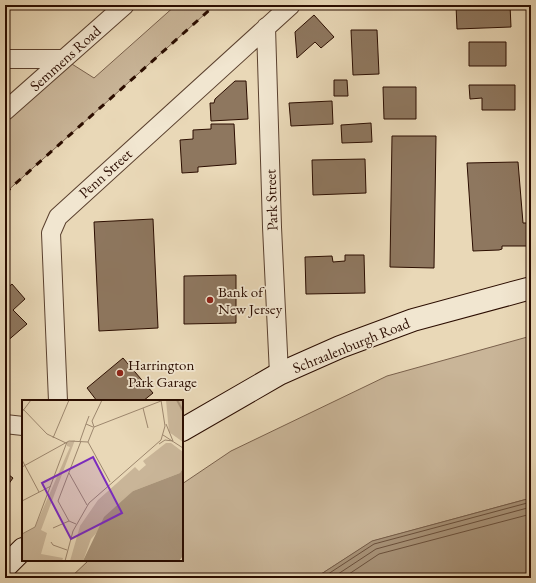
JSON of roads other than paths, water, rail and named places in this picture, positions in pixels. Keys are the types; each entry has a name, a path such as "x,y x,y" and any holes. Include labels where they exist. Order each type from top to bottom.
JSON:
{"main road":[{"name":"Schraalenburgh Road","path":"183,429 279,374 340,347 413,320 531,288"},
{"path":"5,567 22,550"}],"street":[{"name":"Semmens Road","path":"5,112 124,5"},
{"name":"Penn Street","path":"58,400 51,233 58,217 291,5"},
{"name":"Park Street","path":"266,27 272,227 279,374"},
{"path":"5,59 64,59"},
{"path":"5,424 22,426"}],"water":[{"path":"531,498 531,578 315,578 372,541"}],"railway":[{"path":"5,193 215,5"}],"place":[{"name":"Bank of New Jersey","path":"210,300"},
{"name":"Harrington Park Garage","path":"120,373"}]}
